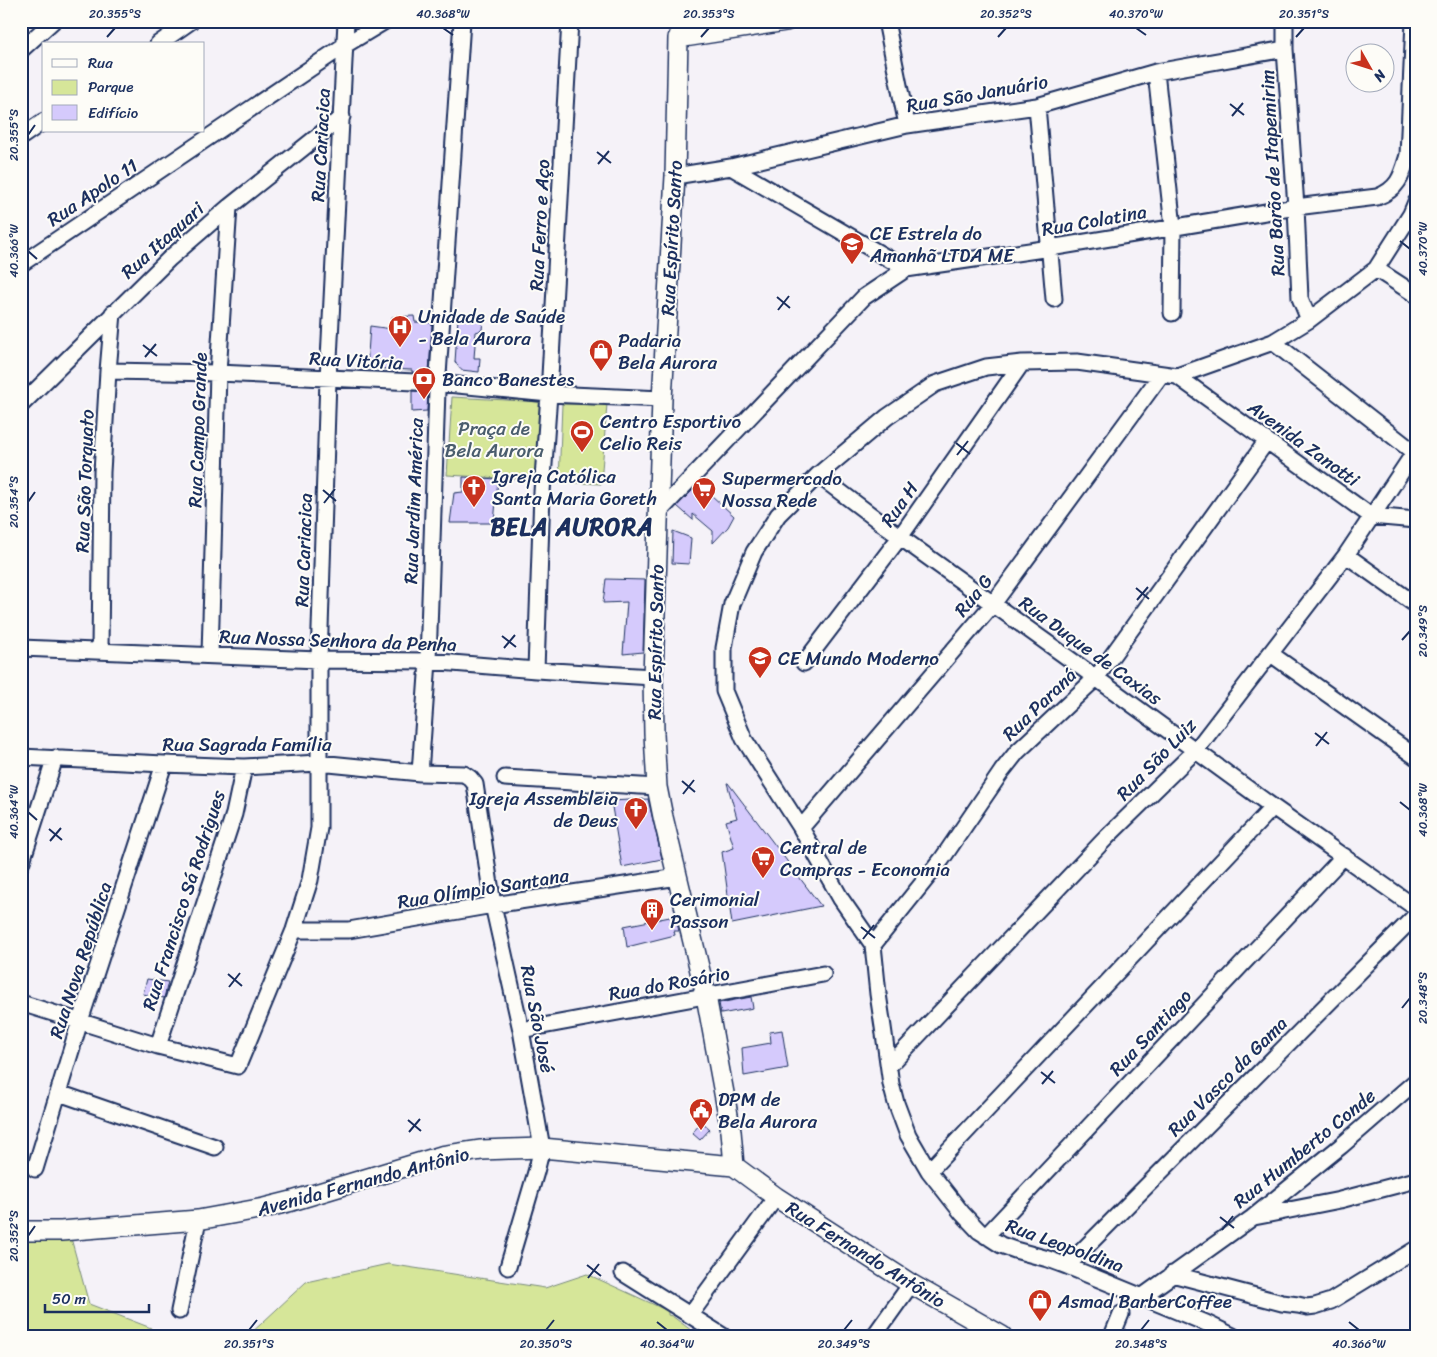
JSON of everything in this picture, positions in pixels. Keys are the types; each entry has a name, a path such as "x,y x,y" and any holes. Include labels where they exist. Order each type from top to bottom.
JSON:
{"street":[{"path":"21,50 53,21"},
{"path":"161,42 191,21"},
{"name":"Rua Cariacica","path":"158,1046 238,1066 294,930 310,880 318,828 319,660 328,379 346,21"},
{"name":"Rua Apolo 11","path":"21,264 345,45 386,21"},
{"name":"Rua Jardim América","path":"420,773 428,661 437,383 462,21"},
{"name":"Rua Ferro e Aço","path":"536,670 542,492 570,21"},
{"path":"678,30 786,21"},
{"path":"886,21 907,125"},
{"name":"Rua Barão de Itapemirim","path":"1285,21 1285,49 1300,298 1309,320"},
{"name":"Rua Colatina","path":"658,513 864,297 906,269 1050,248 1296,207 1377,197 1386,194 1394,188 1402,174 1408,154 1414,21"},
{"name":"Rua Espírito Santo","path":"678,30 675,176 662,399 658,513 653,677 654,734 657,787 662,817 706,996 731,1131 734,1166"},
{"name":"Rua São Januário","path":"675,176 731,167 907,125 1038,106 1156,72 1285,49"},
{"path":"1156,72 1173,226 1172,313"},
{"path":"1038,106 1054,298"},
{"name":"Rua Itaquari","path":"21,405 170,258 229,207 342,117"},
{"path":"21,137 42,122"},
{"path":"731,167 906,269"},
{"path":"873,945 841,899 801,828 744,739 724,691 724,648 732,604 754,552 778,515 818,475 887,417 935,384 986,367 1022,363 1077,362 1177,376 1273,342 1309,320 1376,269 1411,214 1416,202"},
{"name":"Rua Campo Grande","path":"210,655 218,373 229,207"},
{"path":"1376,269 1416,295"},
{"name":"Rua São Torquato","path":"100,650 102,472 113,313"},
{"path":"1273,342 1415,452"},
{"name":"Rua H","path":"804,663 900,537 1022,363"},
{"name":"Rua Vitória","path":"108,370 437,383 549,394 662,399"},
{"name":"Rua G","path":"801,828 993,604 1161,375"},
{"name":"Avenida Zanotti","path":"1177,376 1371,516"},
{"name":"Rua Paraná","path":"873,945 942,859 1002,770 1017,752 1096,678 1266,442"},
{"name":"Rua São Luiz","path":"889,1066 1106,838 1196,750 1346,555 1415,452"},
{"name":"Rua Duque de Caxias","path":"818,475 900,537 1416,908"},
{"path":"1371,516 1416,520"},
{"path":"1346,555 1416,605"},
{"name":"Rua Nossa Senhora da Penha","path":"21,648 319,660 428,661 653,677"},
{"path":"1271,654 1416,757"},
{"name":"Rua Sagrada Família","path":"21,756 244,767 319,763 420,773 464,774 470,778"},
{"path":"21,864 55,758"},
{"name":"Rua Nova República","path":"35,1169 80,1021 164,764"},
{"name":"Rua Francisco Sá Rodrigues","path":"158,1046 234,814 244,767"},
{"name":"Rua São José","path":"470,778 475,784 493,905 521,1030 542,1148 508,1267"},
{"path":"505,778 657,787"},
{"path":"929,1171 1273,807"},
{"name":"Rua Santiago","path":"986,1236 1344,856"},
{"name":"Rua Olímpio Santana","path":"294,930 349,930 493,905 678,877"},
{"name":"Rua Vasco da Gama","path":"1067,1266 1416,915"},
{"name":"Rua Leopoldina","path":"873,945 891,1084 902,1120 918,1154 929,1171 966,1217 986,1236 1001,1245 1067,1266 1143,1296 1234,1336"},
{"name":"Rua do Rosário","path":"521,1030 824,974"},
{"path":"21,1003 158,1046"},
{"name":"Rua Humberto Conde","path":"1143,1296 1252,1218 1341,1146 1416,1081"},
{"path":"59,1093 215,1147"},
{"name":"Avenida Fernando Antônio","path":"21,1230 61,1231 198,1220 264,1208 441,1156 481,1150 542,1148 734,1166"},
{"name":"Rua Fernando Antônio","path":"734,1166 776,1197 911,1284 1002,1336"},
{"path":"1252,1218 1340,1200 1416,1180"},
{"path":"690,1315 776,1197"},
{"path":"179,1311 198,1220"},
{"path":"1172,1274 1282,1303 1307,1307 1331,1301 1416,1248"},
{"path":"623,1273 723,1336"},
{"path":"874,1336 911,1284"},
{"path":"1112,1336 1121,1314"}],"green space":[{"name":"Praça de Bela Aurora","path":"452,397 541,402 536,480 447,475"},
{"name":"Centro Esportivo Celio Reis","path":"562,404 607,404 601,484 559,482"},
{"path":"71,1238 89,1304 151,1328 150,1336 21,1336 21,1240"},
{"path":"388,1264 545,1288 587,1274 668,1311 668,1315 699,1336 248,1336 306,1282"}],"building":[{"name":"Unidade de Saúde - Bela Aurora","path":"414,316 415,322 432,323 429,373 412,372 412,370 367,368 370,326 392,329 392,317"},
{"path":"458,318 483,318 482,330 476,332 474,358 480,358 479,372 461,370 455,362"},
{"name":"Banco Banestes","path":"412,391 428,392 427,411 412,412"},
{"name":"Igreja Católica Santa Maria Goreth","path":"463,477 498,479 494,523 450,523 454,493 463,492"},
{"name":"Supermercado Nossa Rede","path":"699,484 734,516 728,527 713,543 713,531 693,514 693,520 677,506"},
{"path":"673,531 691,538 689,564 672,563"},
{"path":"606,579 645,580 643,652 623,654 627,602 603,603"},
{"name":"Central de Compras - Economia","path":"727,783 821,906 732,924 722,852 734,848 726,821 737,818"},
{"name":"Igreja Assembleia de Deus","path":"648,799 662,859 622,867 611,801"},
{"name":"Cerimonial Passon","path":"675,916 679,931 674,931 675,935 627,947 624,926"},
{"path":"147,979 168,982 164,998 143,994"},
{"path":"751,997 753,1008 721,1014 719,1003"},
{"path":"782,1030 788,1068 744,1076 742,1048 771,1043 770,1032"},
{"name":"DPM de Bela Aurora","path":"702,1122 710,1129 700,1140 692,1133"}],"place":[{"name":"CE Estrela do Amanhã LTDA ME","path":"852,265"},
{"name":"Unidade de Saúde - Bela Aurora","path":"400,348"},
{"name":"Padaria Bela Aurora","path":"601,372"},
{"name":"Banco Banestes","path":"424,400"},
{"name":"Centro Esportivo Celio Reis","path":"582,453"},
{"name":"Igreja Católica Santa Maria Goreth","path":"474,508"},
{"name":"Supermercado Nossa Rede","path":"704,510"},
{"name":"CE Mundo Moderno","path":"760,679"},
{"name":"Igreja Assembleia de Deus","path":"636,830"},
{"name":"Central de Compras - Economia","path":"763,879"},
{"name":"Cerimonial Passon","path":"652,931"},
{"name":"DPM de Bela Aurora","path":"701,1131"},
{"name":"Asmad BarberCoffee","path":"1040,1322"}],"district":[{"name":"BELA AURORA","path":"572,527"}]}
